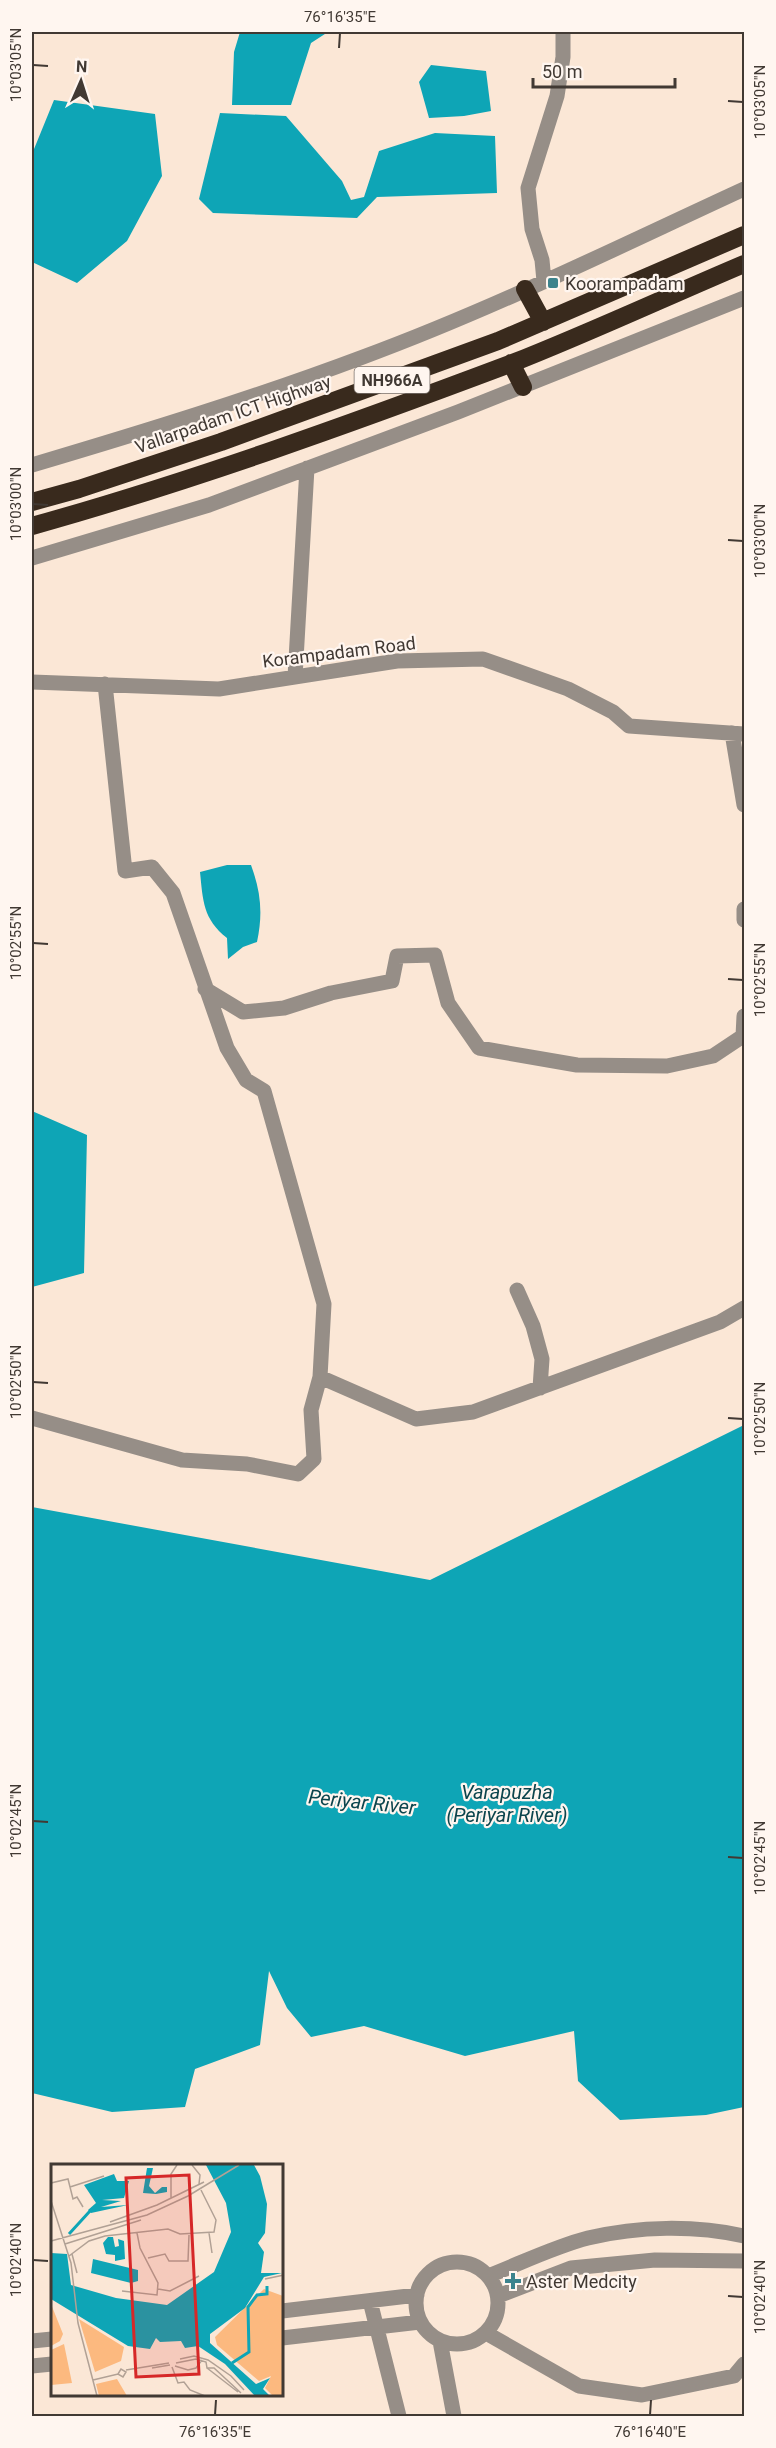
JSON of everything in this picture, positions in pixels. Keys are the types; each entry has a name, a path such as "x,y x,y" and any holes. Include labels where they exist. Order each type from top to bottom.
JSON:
{"highway":[{"name":"Vallarpadam ICT Highway","path":"32,502 79,489 221,442 498,341 744,235"},
{"name":"NH966A","path":"32,526 90,510 238,462 512,363 744,264"},
{"path":"525,290 543,322"},
{"path":"512,363 523,387"}],"street":[{"path":"544,281 542,260 532,230 528,188 557,96 563,57 563,32"},
{"path":"32,465 190,418 353,361 455,321 744,189"},
{"path":"32,558 209,505 523,387 744,298"},
{"path":"295,677 307,468"},
{"name":"Korampadam Road","path":"32,682 219,689 397,661 483,659 568,689 614,712 629,726 738,733"},
{"path":"32,1418 182,1460 247,1464 298,1474 314,1459 311,1410 320,1377 324,1304 264,1091 246,1080 228,1048 173,893 152,867 125,871 105,684"},
{"path":"738,733 744,805"},
{"path":"744,909 744,920"},
{"path":"205,988 243,1012 284,1008 331,993 392,981 398,956 435,955 448,1003 479,1048 577,1065 667,1066 713,1056 743,1036 744,1016"},
{"path":"517,1290 533,1326 542,1359 540,1388"},
{"path":"320,1377 416,1419 473,1412 720,1322 744,1308"},
{"path":"493,2286 507,2268 587,2238 653,2228 719,2230 744,2236"},
{"path":"493,2286 571,2268 655,2260 744,2260"},
{"path":"461,2262 476,2267 493,2286 496,2316 486,2333 472,2342 456,2344 440,2341 420,2322 416,2309 417,2295 422,2281 432,2270 446,2264 461,2262"},
{"path":"284,2311 417,2295"},
{"path":"370,2301 399,2416"},
{"path":"284,2338 420,2322"},
{"path":"486,2333 579,2386 642,2395 734,2376 744,2364"},
{"path":"32,2341 51,2339"},
{"path":"440,2341 454,2416"},
{"path":"32,2366 51,2364"}],"water":[{"path":"240,32 328,32 311,43 291,105 232,105 234,52"},
{"path":"431,65 486,71 491,111 464,116 429,118 419,82"},
{"path":"54,100 155,114 162,176 127,241 77,283 32,262 32,154"},
{"path":"220,113 286,116 342,181 351,200 364,197 379,151 435,133 495,136 497,193 377,197 357,218 213,213 199,199"},
{"path":"227,865 251,865 259,894 260,912 257,942 243,947 228,959 227,938 213,924 206,909 200,872"},
{"path":"32,1111 87,1135 84,1273 32,1287"},
{"name":"Varapuzha (Periyar River)","path":"744,1425 744,2107 706,2115 620,2120 578,2081 574,2031 465,2056 364,2026 311,2037 287,2008 269,1971 260,2045 195,2069 185,2107 112,2112 32,2093 32,1507 430,1580"}],"place":[{"name":"Koorampadam","path":"553,283"},
{"name":"Aster Medcity","path":"513,2281"}],"water label":[{"name":"Periyar River","path":"362,1802"}]}
